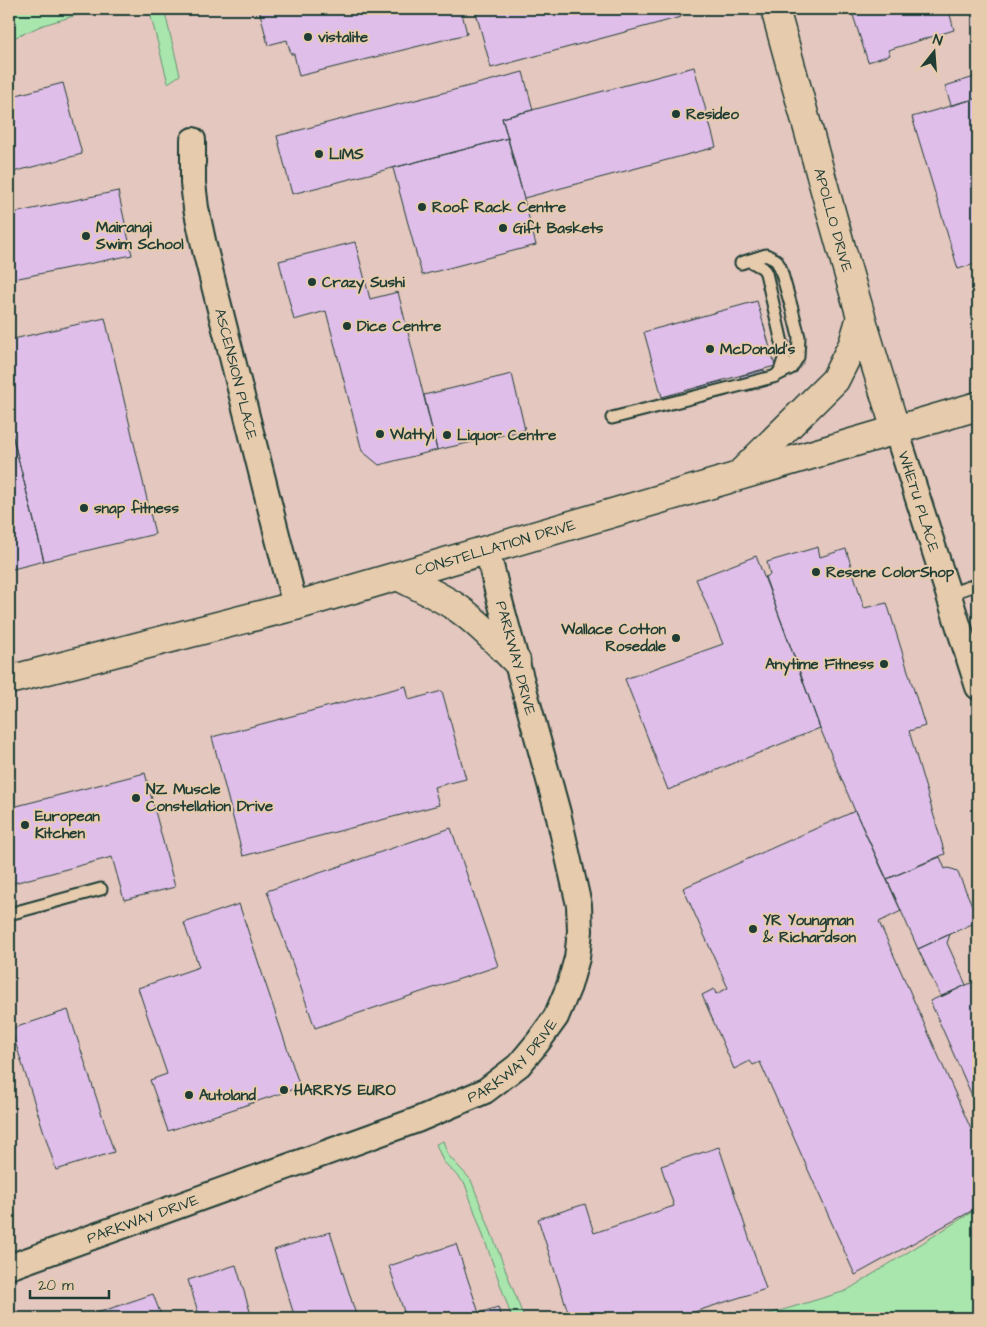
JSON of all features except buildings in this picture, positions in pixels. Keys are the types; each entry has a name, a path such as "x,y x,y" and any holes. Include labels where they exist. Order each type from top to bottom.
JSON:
{"main road":[{"name":"APOLLO DRIVE","path":"775,9 875,366 896,430"},
{"path":"737,476 834,380 853,344 861,316"},
{"name":"CONSTELLATION DRIVE","path":"9,680 295,606 978,406"},
{"path":"398,576 440,597 459,609 516,661"}],"street":[{"name":"ASCENSION PLACE","path":"193,140 193,183 197,217 295,606"},
{"name":"WHETU PLACE","path":"896,430 978,687"},
{"name":"PARKWAY DRIVE","path":"9,1267 418,1120 485,1091 519,1065 556,1017 569,986 577,958 580,931 579,904 558,813 487,550"}],"lane":[{"path":"612,418 776,376 791,368 798,357 800,348 799,337 780,267 776,260 766,255 745,262 763,268 766,273 785,356 780,371 776,376"},
{"path":"949,594 978,584"},
{"path":"9,914 101,889"}],"green space":[{"path":"9,9 98,9 43,25 9,40"},
{"path":"149,9 164,9 180,75 168,83"},
{"path":"443,1141 448,1155 471,1180 524,1318 512,1318 465,1184 443,1161 436,1144"},
{"path":"978,1204 978,1318 756,1318 846,1291 975,1210"}],"place":[{"name":"vistalite","path":"308,37"},
{"name":"Resideo","path":"676,114"},
{"name":"LIMS","path":"319,154"},
{"name":"Roof Rack Centre","path":"422,207"},
{"name":"Gift Baskets","path":"503,228"},
{"name":"Mairangi Swim School","path":"86,236"},
{"name":"Crazy Sushi","path":"312,282"},
{"name":"Dice Centre","path":"347,326"},
{"name":"McDonald's","path":"710,349"},
{"name":"Wattyl","path":"380,434"},
{"name":"Liquor Centre","path":"447,435"},
{"name":"snap fitness","path":"84,508"},
{"name":"Resene ColorShop","path":"816,572"},
{"name":"Wallace Cotton Rosedale","path":"676,638"},
{"name":"Anytime Fitness","path":"884,664"},
{"name":"NZ Muscle Constellation Drive","path":"136,798"},
{"name":"European Kitchen","path":"25,825"},
{"name":"YR Youngman & Richardson","path":"753,929"},
{"name":"HARRYS EURO","path":"284,1090"},
{"name":"Autoland","path":"189,1095"}]}
